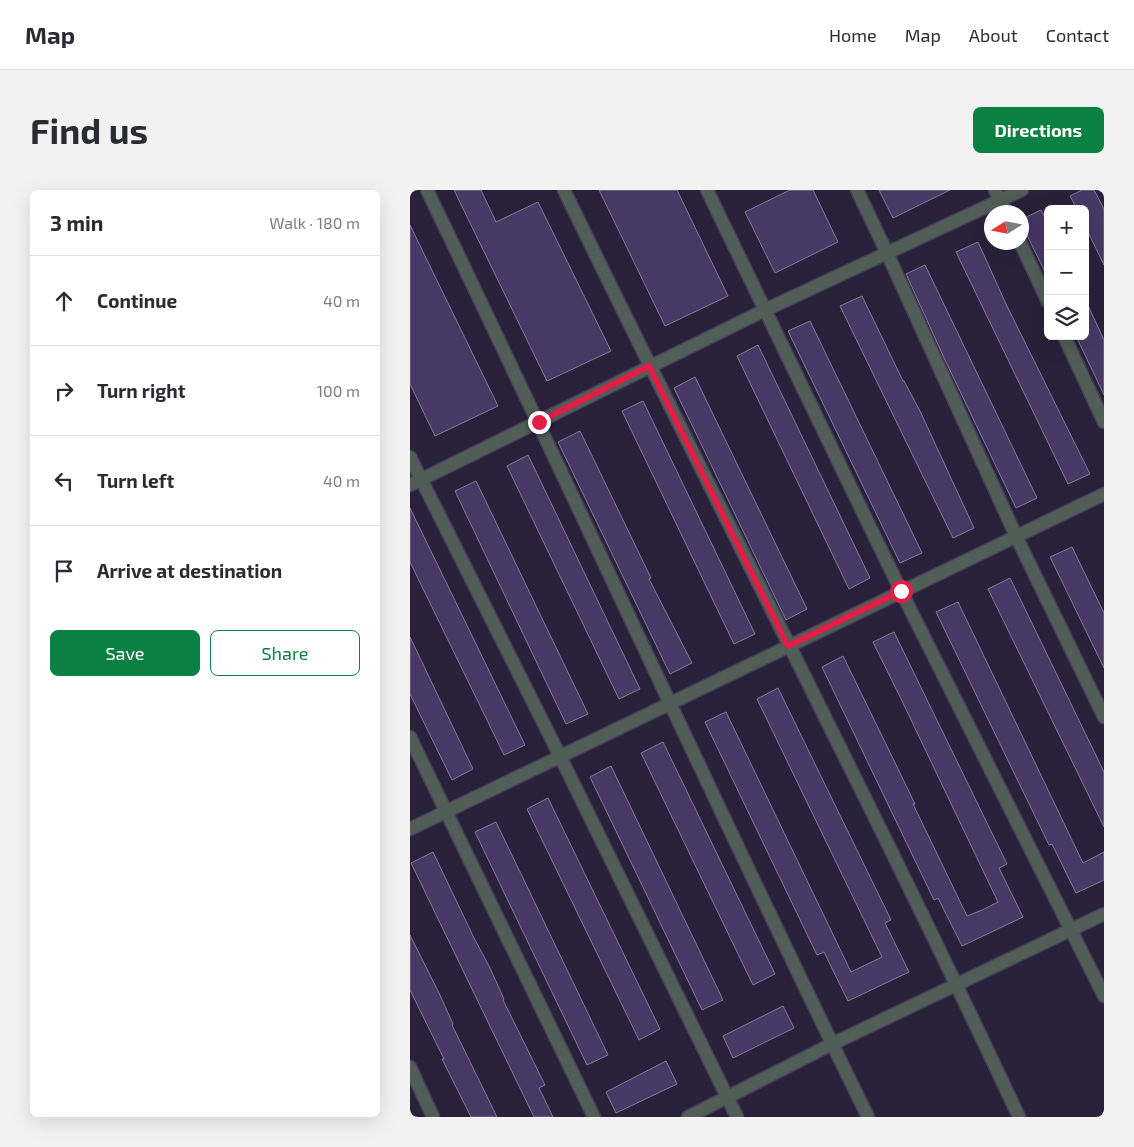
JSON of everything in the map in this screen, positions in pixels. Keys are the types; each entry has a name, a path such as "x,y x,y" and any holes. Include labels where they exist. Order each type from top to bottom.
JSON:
{"street":[{"path":"427,190 868,1117"},
{"path":"564,190 649,366 957,984 1019,1117"},
{"path":"707,190 901,591 1104,996"},
{"path":"857,190 1016,536 1104,717"},
{"path":"415,482 764,310 887,253 998,195 1022,190"},
{"path":"1024,250 1045,295"},
{"path":"1066,340 1104,422"},
{"path":"410,457 415,482 560,756 737,1117"},
{"path":"410,829 1104,494"},
{"path":"410,737 594,1117"},
{"path":"688,1117 832,1044 1104,914"},
{"path":"410,1067 434,1117"}],"building":[{"path":"454,190 481,190 496,222 538,202 611,351 547,381"},
{"path":"599,190 677,190 728,296 665,326"},
{"path":"790,190 813,190 838,242 775,273 745,212"},
{"path":"879,190 950,190 893,218"},
{"path":"1082,190 1094,190 1104,209 1104,265 1089,234 1089,205 1075,205 1070,196"},
{"path":"1041,210 1044,216 1044,270 1029,239 1029,216"},
{"path":"410,225 498,406 435,436 410,384"},
{"path":"978,242 1006,304 1090,474 1068,484 956,252"},
{"path":"925,265 1037,498 1016,508 906,274"},
{"path":"862,296 903,381 920,411 974,528 953,538 840,306"},
{"path":"1089,308 1104,340 1104,395 1078,340 1089,340"},
{"path":"810,321 922,553 900,563 788,331"},
{"path":"758,345 870,578 849,589 737,356"},
{"path":"695,377 807,609 786,620 674,388"},
{"path":"643,401 755,634 734,644 622,411"},
{"path":"580,431 651,578 649,579 692,663 670,674 558,442"},
{"path":"528,455 640,689 619,699 507,466"},
{"path":"476,481 588,714 566,724 455,491"},
{"path":"410,508 525,745 504,755 410,562"},
{"path":"1072,547 1104,613 1104,668 1050,557"},
{"path":"1010,578 1104,772 1104,827 988,589"},
{"path":"958,602 1083,863 1104,852 1104,880 1076,893 1052,844 1049,845 936,612"},
{"path":"894,632 1007,864 999,868 1023,917 962,946 938,898 934,900 822,667 843,656 967,916 982,910 998,902 873,642"},
{"path":"410,637 473,769 452,780 410,694"},
{"path":"778,688 891,920 885,923 909,972 848,1001 824,952 817,955 705,722 726,712 851,972 882,957 757,699"},
{"path":"663,742 775,974 753,985 641,753"},
{"path":"611,766 723,1000 702,1010 590,777"},
{"path":"548,798 660,1029 639,1040 527,809"},
{"path":"496,822 608,1055 587,1065 475,832"},
{"path":"433,852 545,1085 539,1088 553,1117 534,1117 411,863"},
{"path":"410,935 497,1117 471,1117 442,1059 444,1059 410,990"},
{"path":"783,1006 794,1028 733,1058 723,1036"},
{"path":"666,1061 677,1084 616,1113 606,1092"}],"route":[{"path":"539,422 649,366 788,646 901,591"}]}
